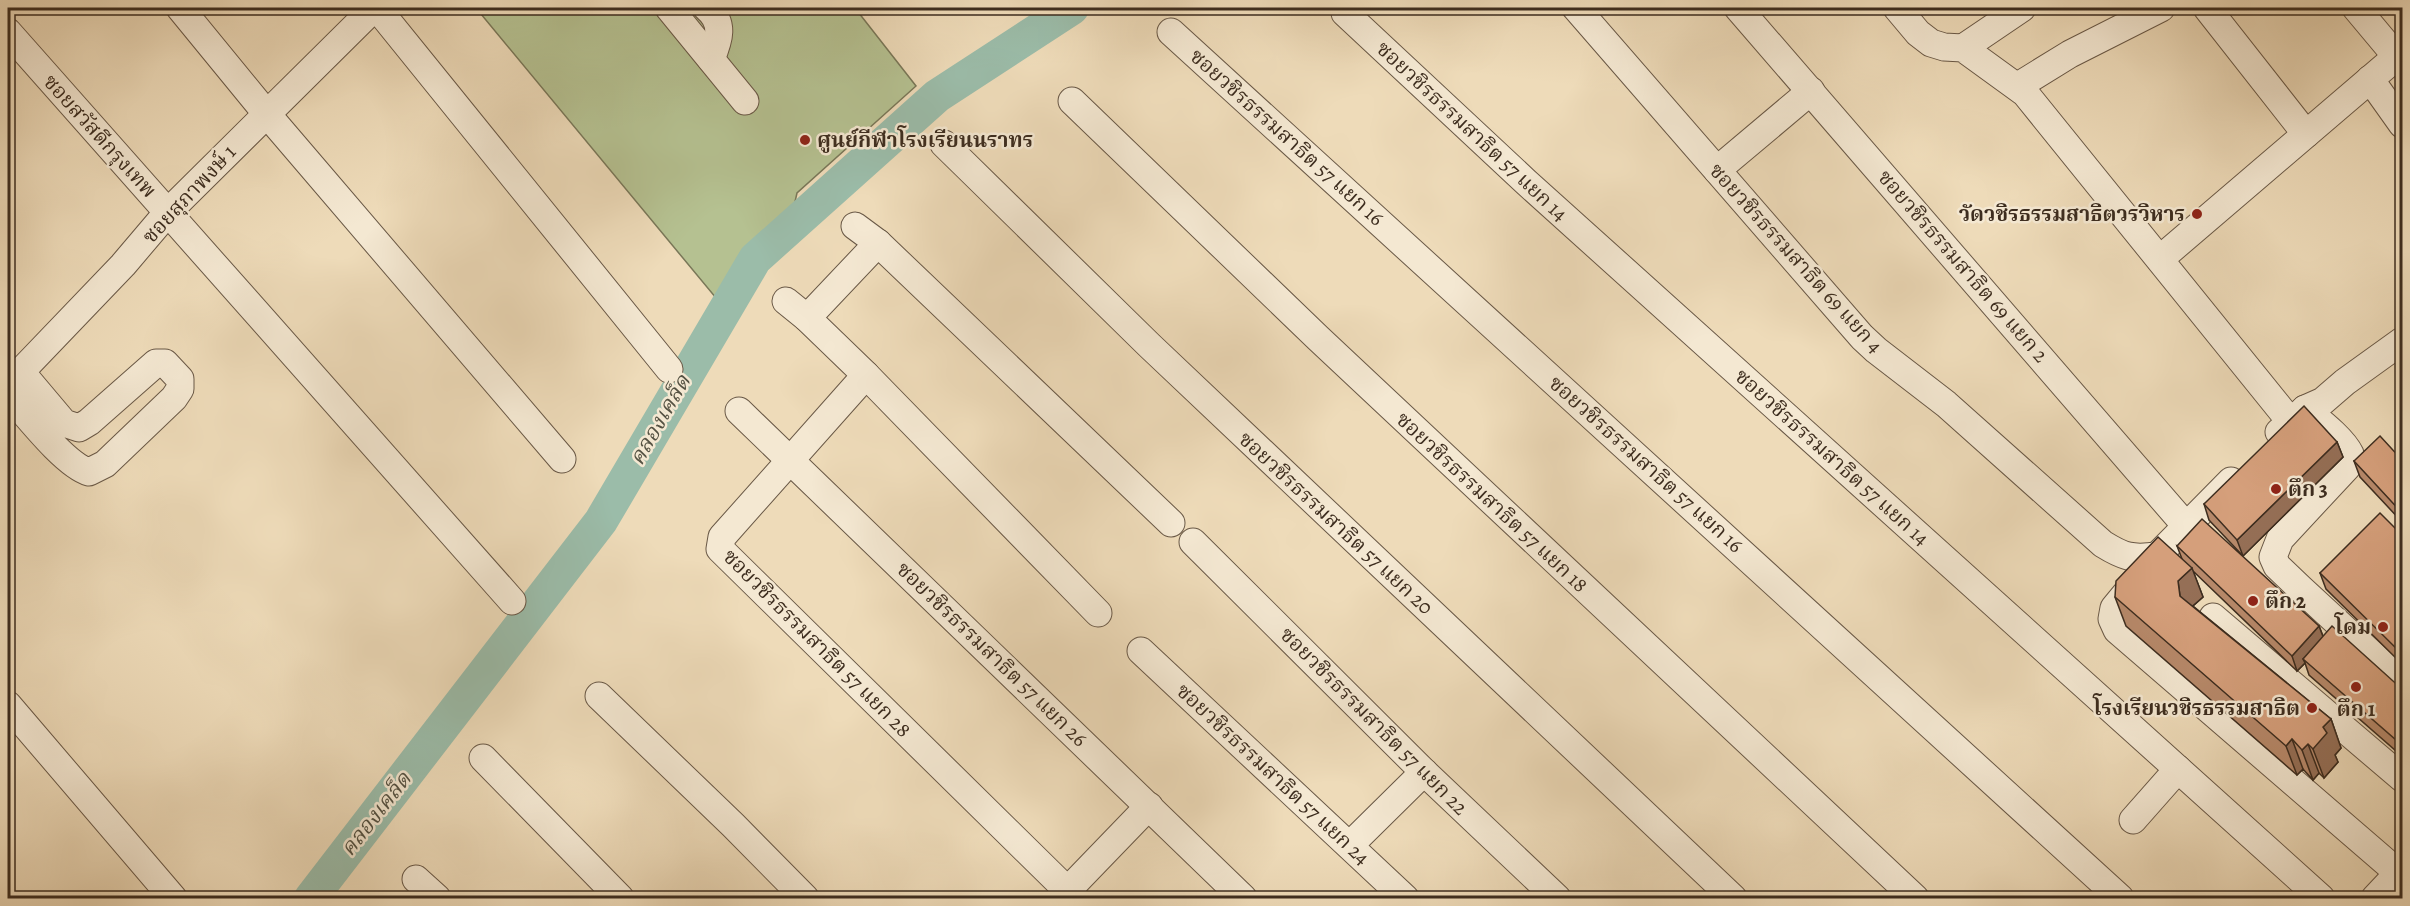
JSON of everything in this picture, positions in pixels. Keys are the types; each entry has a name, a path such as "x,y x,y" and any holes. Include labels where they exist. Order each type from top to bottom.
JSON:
{"street":[{"path":"180,8 266,113 562,459"},
{"path":"376,8 669,369"},
{"name":"ซอยสุภาพงษ์ 1","path":"11,382 123,265 168,212 266,113 376,8"},
{"path":"707,8 716,18 719,27 719,40 711,59"},
{"name":"ซอยวชิรธรรมสาธิต 69 แยก 4","path":"1576,8 1876,350 1946,404 2103,544 2123,556 2135,559 2157,556"},
{"name":"ซอยวชิรธรรมสาธิต 69 แยก 2","path":"1738,8 2187,527"},
{"path":"1897,8 1918,33 1931,43 1944,47 1963,48 2018,86 2160,259 2298,415 2334,435 2349,453 2351,460 2347,467 2280,538 2273,557 2277,566 2403,682"},
{"path":"1963,48 2022,8"},
{"path":"2018,86 2070,54 2161,8"},
{"path":"2207,8 2306,134"},
{"path":"2160,259 2400,54 2356,8"},
{"path":"674,9 745,101"},
{"name":"ซอยวชิรธรรมสาธิต 57 แยก 14","path":"1345,13 1526,182 2321,898"},
{"name":"ซอยสวัสดีกรุงเทพ","path":"8,32 512,601"},
{"name":"ซอยวชิรธรรมสาธิต 57 แยก 16","path":"1172,32 2120,898"},
{"path":"2370,79 2403,124"},
{"path":"1717,170 1811,91"},
{"name":"ซอยวชิรธรรมสาธิต 57 แยก 18","path":"1072,101 1318,338 1915,898"},
{"name":"ซอยวชิรธรรมสาธิต 57 แยก 20","path":"944,144 1166,362 1733,898"},
{"path":"855,226 878,243 1171,523"},
{"path":"807,318 878,243"},
{"path":"786,301 866,375 1098,613"},
{"path":"2389,885 2117,630 2112,619 2114,608 2157,556 2298,415 2323,402 2345,382 2403,341"},
{"path":"156,363 165,363 172,369 180,379 180,389 174,398 105,464 89,472 81,470 67,458 11,382 64,423 79,428 89,422 156,363"},
{"name":"ซอยวชิรธรรมสาธิต 57 แยก 28","path":"866,375 722,537 720,549 1071,895"},
{"name":"ซอยวชิรธรรมสาธิต 57 แยก 26","path":"739,411 1243,898"},
{"name":"ซอยวชิรธรรมสาธิต 57 แยก 22","path":"1193,542 1424,772 1557,898"},
{"path":"2213,617 2403,778"},
{"name":"ซอยวชิรธรรมสาธิต 57 แยก 24","path":"1141,651 1405,898"},
{"path":"599,696 805,898"},
{"path":"8,705 173,898"},
{"path":"483,759 620,898"},
{"path":"2133,820 2178,769"},
{"path":"1350,845 1424,772"},
{"path":"1071,895 1149,806"},
{"path":"416,879 437,898"}],"green space":[{"path":"476,8 855,8 916,86 797,193 791,219 748,257 721,304"}],"building":[{"name":"ตึก 3","path":"2304,406 2337,442 2237,540 2204,504"},
{"path":"2380,436 2403,461 2403,514 2354,461"},
{"name":"โดม","path":"2380,513 2403,536 2403,655 2320,573"},
{"name":"ตึก 2","path":"2202,519 2319,626 2292,656 2177,546"},
{"path":"2158,537 2192,568 2178,581 2180,596 2331,719 2323,727 2327,733 2313,749 2308,744 2302,750 2292,739 2286,746 2115,597 2116,581"},
{"name":"ตึก 1","path":"2332,626 2403,690 2403,746 2303,659"}],"waterway":[{"name":"คลองเคล็ด","path":"311,898 601,521 755,259 937,96 1072,8"}],"place":[{"name":"ศูนย์กีฬาโรงเรียนนราทร","path":"805,140"},
{"name":"วัดวชิรธรรมสาธิตวรวิหาร","path":"2197,214"},
{"name":"ตึก 3","path":"2276,489"},
{"name":"ตึก 2","path":"2253,601"},
{"name":"โดม","path":"2383,627"},
{"name":"ตึก 1","path":"2356,687"},
{"name":"โรงเรียนวชิรธรรมสาธิต","path":"2312,708"}]}
